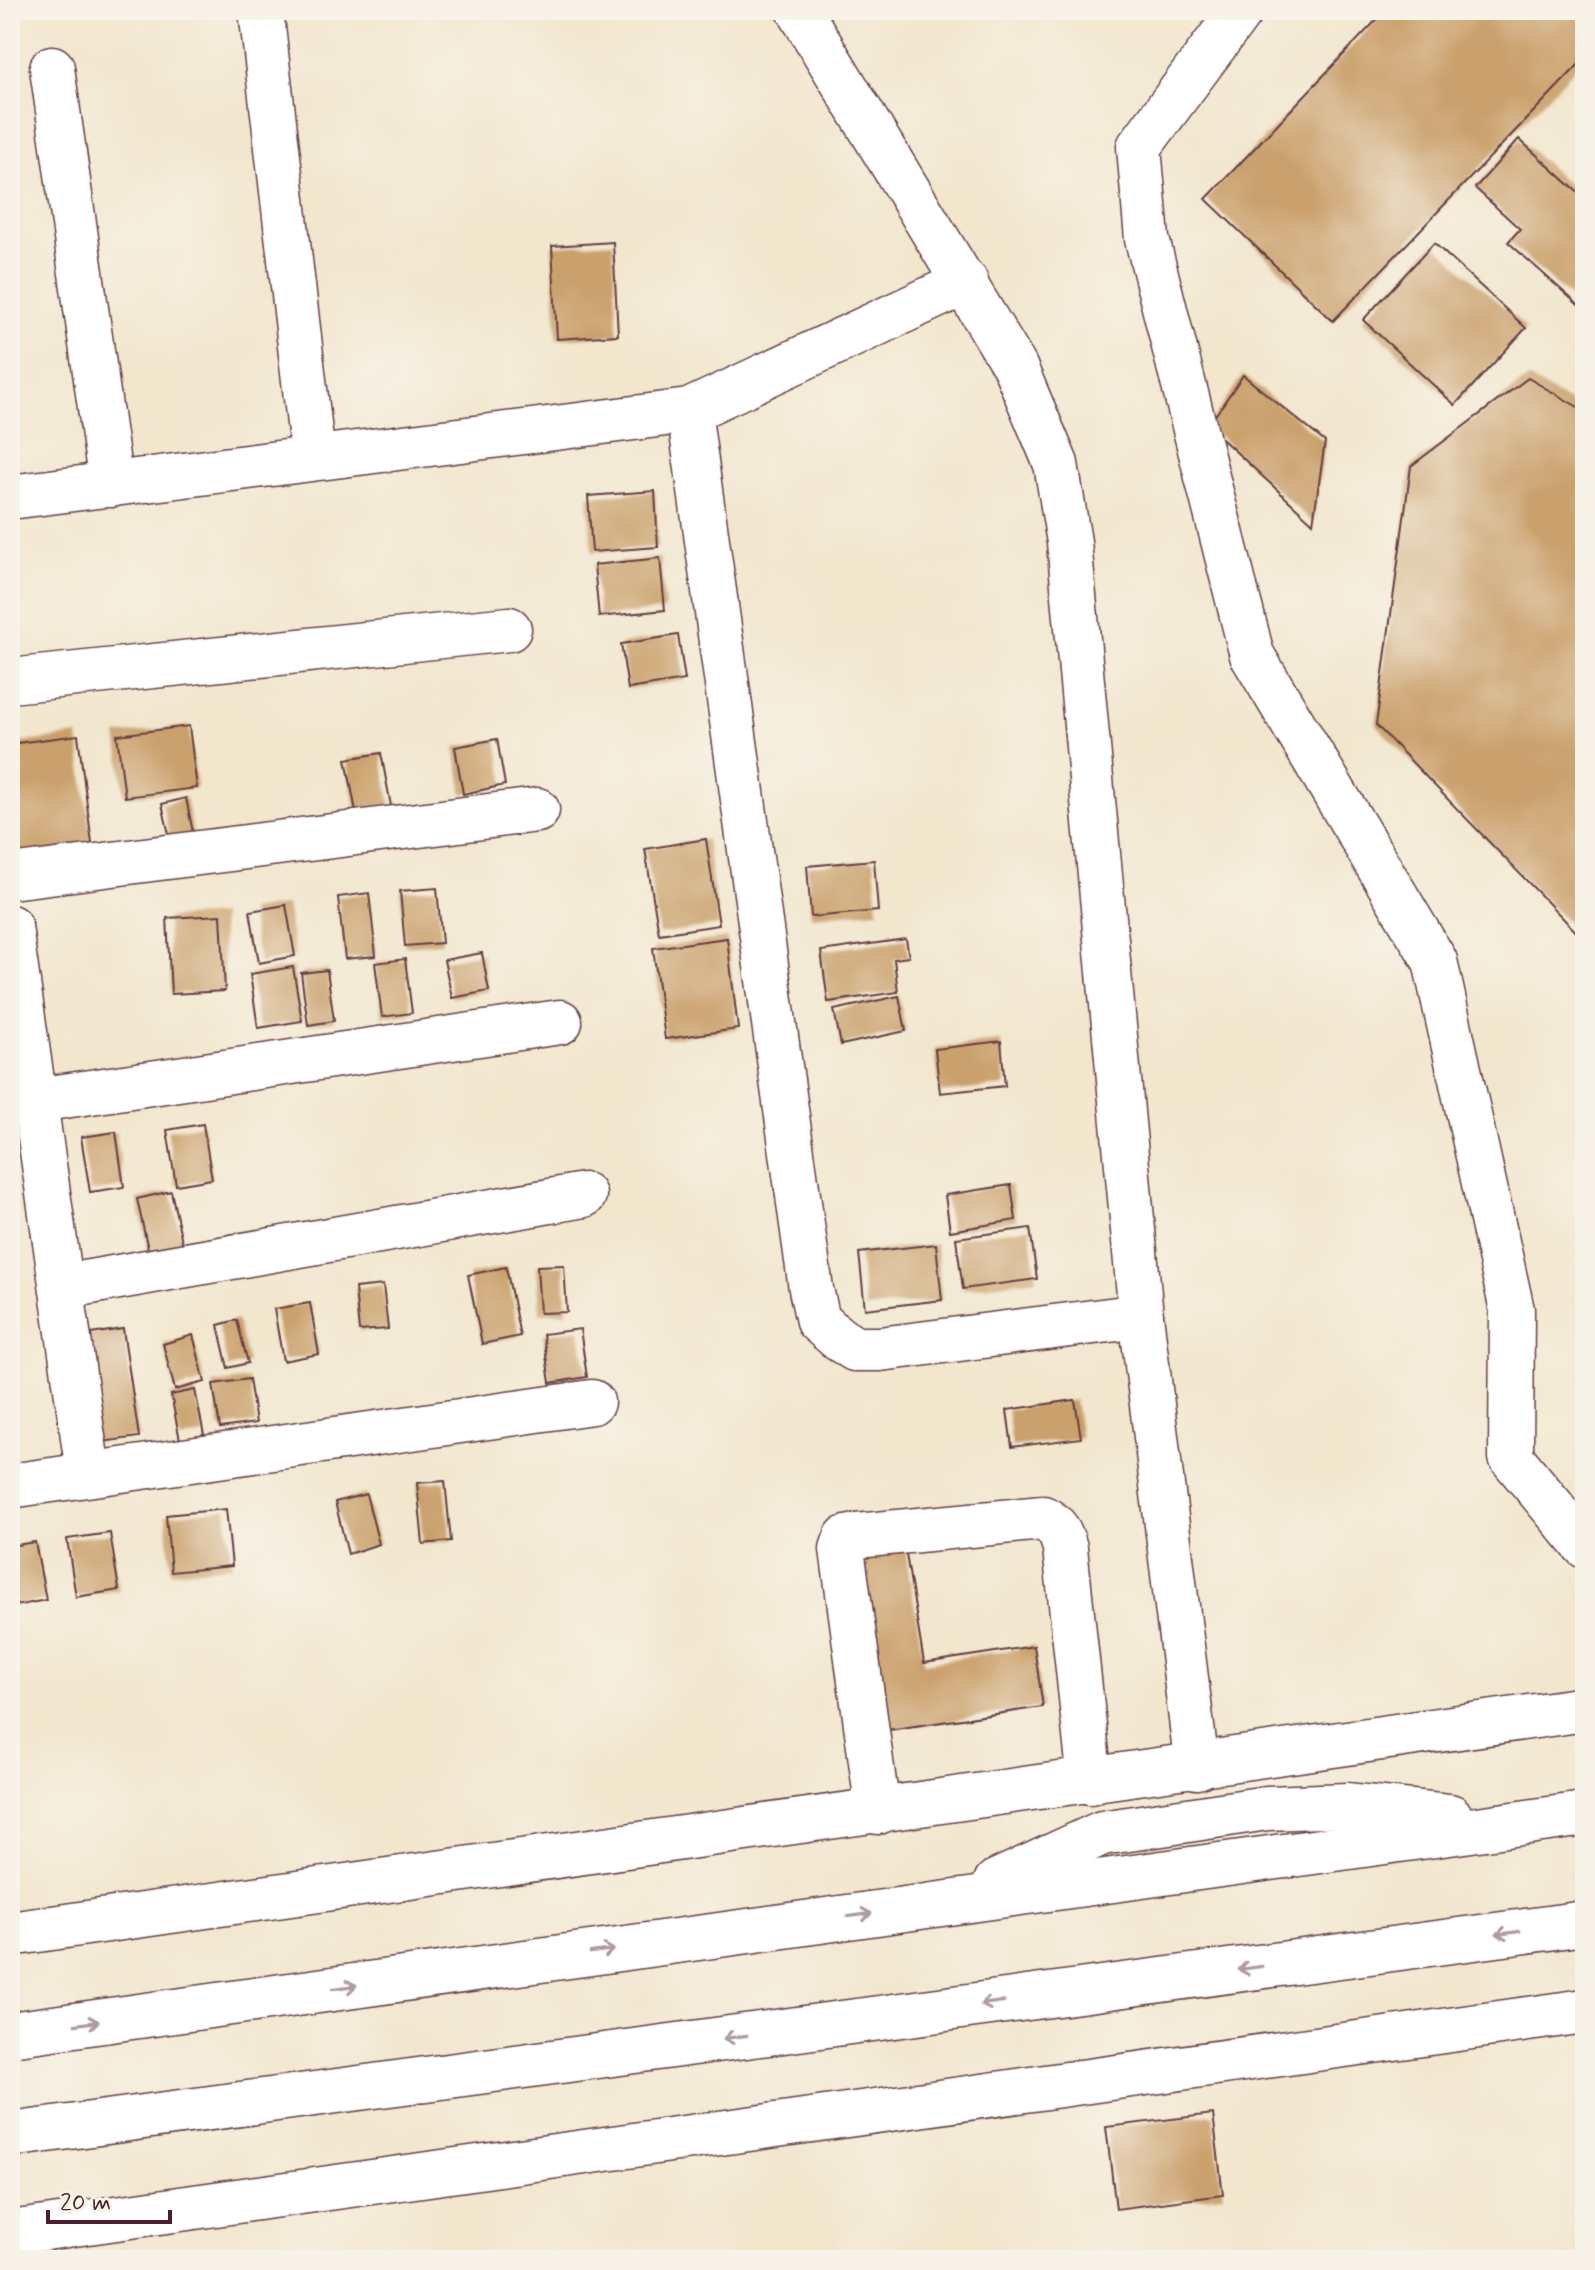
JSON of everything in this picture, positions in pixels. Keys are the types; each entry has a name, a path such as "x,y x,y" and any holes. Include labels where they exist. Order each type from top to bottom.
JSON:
{"street":[{"path":"261,10 313,458"},
{"path":"799,10 1015,367 1056,464 1069,542 1141,1316 1197,1767"},
{"path":"1241,10 1139,147 1147,239 1252,655 1435,961 1512,1310 1511,1457 1585,1546"},
{"path":"52,68 111,485"},
{"path":"10,497 689,411 966,282"},
{"path":"689,411 811,1289 818,1321 855,1349 1141,1316"},
{"path":"10,681 509,629"},
{"path":"10,877 537,810"},
{"path":"10,927 23,1102 62,1287 88,1472"},
{"path":"23,1102 560,1022"},
{"path":"62,1287 584,1195"},
{"path":"10,1486 88,1472 592,1402"},
{"path":"878,1812 842,1549 846,1538 856,1536 1043,1518 1053,1523 1061,1533 1065,1548 1090,1782"},
{"path":"10,1934 1197,1767 1585,1709"},
{"path":"10,2034 1585,1814"},
{"path":"10,2135 1585,1923"},
{"path":"10,2233 1585,2011"}],"building":[{"path":"1386,10 1585,10 1585,58 1333,321 1206,199"},
{"path":"1519,139 1585,199 1585,311 1508,242 1520,229 1475,188"},
{"path":"613,242 618,335 557,339 552,246"},
{"path":"1434,243 1526,328 1455,405 1363,320"},
{"path":"1243,375 1325,442 1313,523 1208,426"},
{"path":"1528,378 1585,411 1585,941 1376,725 1411,466"},
{"path":"655,491 658,547 592,552 588,496"},
{"path":"660,558 665,610 599,617 594,565"},
{"path":"678,635 685,680 628,689 621,644"},
{"path":"189,726 197,788 125,797 117,735"},
{"path":"78,735 94,859 16,869 10,825 10,744"},
{"path":"497,739 505,785 463,794 455,747"},
{"path":"381,753 391,806 356,812 346,759"},
{"path":"186,798 196,847 173,852 162,804"},
{"path":"706,839 719,925 659,934 645,849"},
{"path":"874,860 878,911 811,917 807,866"},
{"path":"437,888 442,943 405,946 400,891"},
{"path":"369,893 376,956 345,959 338,897"},
{"path":"286,905 295,956 259,963 250,911"},
{"path":"221,915 225,991 171,994 167,918"},
{"path":"727,938 738,1029 665,1039 653,948"},
{"path":"906,939 909,957 894,959 898,992 828,1002 821,951"},
{"path":"482,953 489,991 452,998 444,960"},
{"path":"405,959 412,1013 382,1017 375,963"},
{"path":"293,967 302,1021 258,1028 250,974"},
{"path":"327,970 334,1021 308,1025 301,973"},
{"path":"899,996 906,1031 841,1045 834,1010"},
{"path":"1001,1041 1005,1086 940,1093 935,1049"},
{"path":"203,1124 212,1179 176,1185 167,1130"},
{"path":"116,1132 124,1187 90,1192 81,1137"},
{"path":"1011,1185 1016,1220 950,1231 945,1195"},
{"path":"171,1191 183,1246 149,1254 137,1199"},
{"path":"1030,1228 1037,1279 963,1289 956,1238"},
{"path":"936,1244 942,1300 865,1309 859,1253"},
{"path":"564,1265 567,1312 540,1313 537,1266"},
{"path":"506,1267 520,1336 482,1344 468,1275"},
{"path":"383,1285 388,1329 359,1331 355,1288"},
{"path":"310,1303 319,1354 283,1361 274,1309"},
{"path":"237,1320 248,1363 228,1368 218,1325"},
{"path":"123,1329 139,1437 94,1443 78,1336"},
{"path":"580,1329 587,1377 550,1383 543,1334"},
{"path":"193,1335 205,1382 175,1390 163,1344"},
{"path":"249,1379 256,1423 220,1428 213,1384"},
{"path":"195,1390 204,1435 180,1440 171,1395"},
{"path":"1075,1400 1081,1438 1012,1447 1007,1410"},
{"path":"445,1481 451,1541 423,1544 417,1483"},
{"path":"366,1494 379,1544 348,1554 335,1502"},
{"path":"226,1509 232,1566 171,1572 166,1515"},
{"path":"110,1533 119,1590 76,1597 67,1539"},
{"path":"35,1542 46,1600 10,1607 10,1546"},
{"path":"904,1542 924,1663 1034,1646 1043,1707 874,1732 850,1549"},
{"path":"1213,2114 1223,2195 1116,2209 1106,2127"}]}
